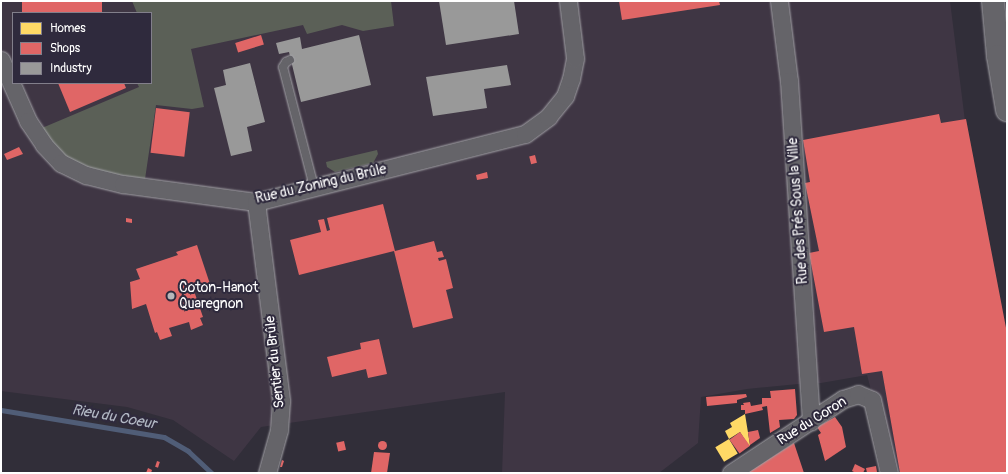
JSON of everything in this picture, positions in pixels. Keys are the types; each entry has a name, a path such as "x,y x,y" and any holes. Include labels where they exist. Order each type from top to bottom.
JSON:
{"main road":[{"path":"993,1 998,56 1007,110"}],"street":[{"name":"Rue du Zoning du Brûle","path":"1,60 28,121 44,145 61,163 86,175 123,184 256,202 525,134 548,117 565,96 571,79 575,58 568,1"},
{"name":"Rue des Prés Sous la Ville","path":"779,1 790,81 811,421"},
{"name":"Sentier du Brûle","path":"256,202 281,401 279,430 267,473"},
{"name":"Rue du Coron","path":"731,473 843,399 858,394 872,400 888,473"}],"lane":[{"path":"290,60 286,62 283,67 314,187"}],"shaded area":[{"path":"1,1 950,1 965,121 966,119 1007,333 1007,473 893,473 867,375 821,383 747,389 701,397 698,443 659,473 502,473 505,392 261,427 234,461 173,420 127,407 1,391"},
{"path":"132,1 391,1 394,26 363,31 342,25 307,34 303,25 191,49 204,107 192,109 156,105 145,179 99,172 66,157 53,144 42,128 139,87 138,84 152,84 152,12 137,12"},
{"path":"377,150 378,154 373,163 335,172 327,167 326,162"}],"building: Homes":[{"path":"745,414 749,446 740,432 729,439 725,431 732,427 730,423"},
{"path":"729,439 738,454 724,462 715,447"}],"building: Shops":[{"path":"22,1 102,1 102,12 22,12"},
{"path":"619,1 719,1 720,5 622,20"},
{"path":"261,35 264,45 238,52 235,43"},
{"path":"58,84 124,84 126,88 70,112"},
{"path":"156,108 190,112 184,157 151,153"},
{"path":"939,114 941,123 966,119 1007,333 1007,473 900,473 882,371 862,374 854,327 824,332 809,253 819,251 805,183 810,182 803,140"},
{"path":"19,147 23,154 7,160 4,154"},
{"path":"535,155 537,163 531,164 529,156"},
{"path":"487,172 488,178 477,180 476,175"},
{"path":"383,204 395,251 434,241 437,252 442,251 444,257 438,258 439,261 446,259 453,288 446,290 453,318 413,328 394,251 299,275 290,240 321,232 318,220 324,219 327,231 330,230 327,218"},
{"path":"126,218 132,219 132,223 126,222"},
{"name":"Coton-Hanot Quaregnon","path":"197,245 210,284 193,288 203,317 200,318 203,325 191,330 189,322 169,328 172,336 160,340 157,332 155,333 146,304 132,309 130,282 140,279 136,269 178,255 176,252"},
{"path":"379,339 387,374 368,378 366,369 332,377 327,357 361,349 360,343"},
{"path":"795,389 797,415 794,419 779,420 780,427 770,433 767,406 762,407 763,410 745,414 745,410 741,410 741,405 744,405 743,403 750,402 751,406 762,404 762,398 771,398 770,391"},
{"path":"746,394 747,397 737,400 737,403 707,406 706,397"},
{"path":"835,417 842,427 846,447 825,461 818,435 821,433 817,427"},
{"path":"758,430 760,438 750,445 748,432"},
{"path":"740,432 750,446 739,453 729,440"},
{"path":"344,441 346,450 338,452 336,443"},
{"path":"380,441 384,441 386,445 384,449 380,449 378,447 378,443"},
{"path":"794,443 804,473 747,473 783,450"},
{"path":"374,452 390,453 387,473 371,473"},
{"path":"282,460 284,461 282,467 280,467"},
{"path":"157,461 160,462 158,468 155,467"},
{"path":"855,464 865,469 863,473 856,473 852,471"},
{"path":"876,466 877,472 867,473 866,468"},
{"path":"148,468 152,470 151,473 146,473"}],"building: Industry":[{"path":"439,1 514,1 519,34 446,45"},
{"path":"359,35 371,85 301,102 289,52 279,54 276,43 300,37 302,49"},
{"path":"250,63 265,122 247,127 252,151 231,156 214,88 226,85 223,70"},
{"path":"507,65 511,85 484,89 487,108 433,116 426,77"}],"waterway":[{"name":"Rieu du Coeur","path":"1,410 164,437 188,451 212,473"}],"place":[{"name":"Coton-Hanot Quaregnon","path":"171,296"}]}
